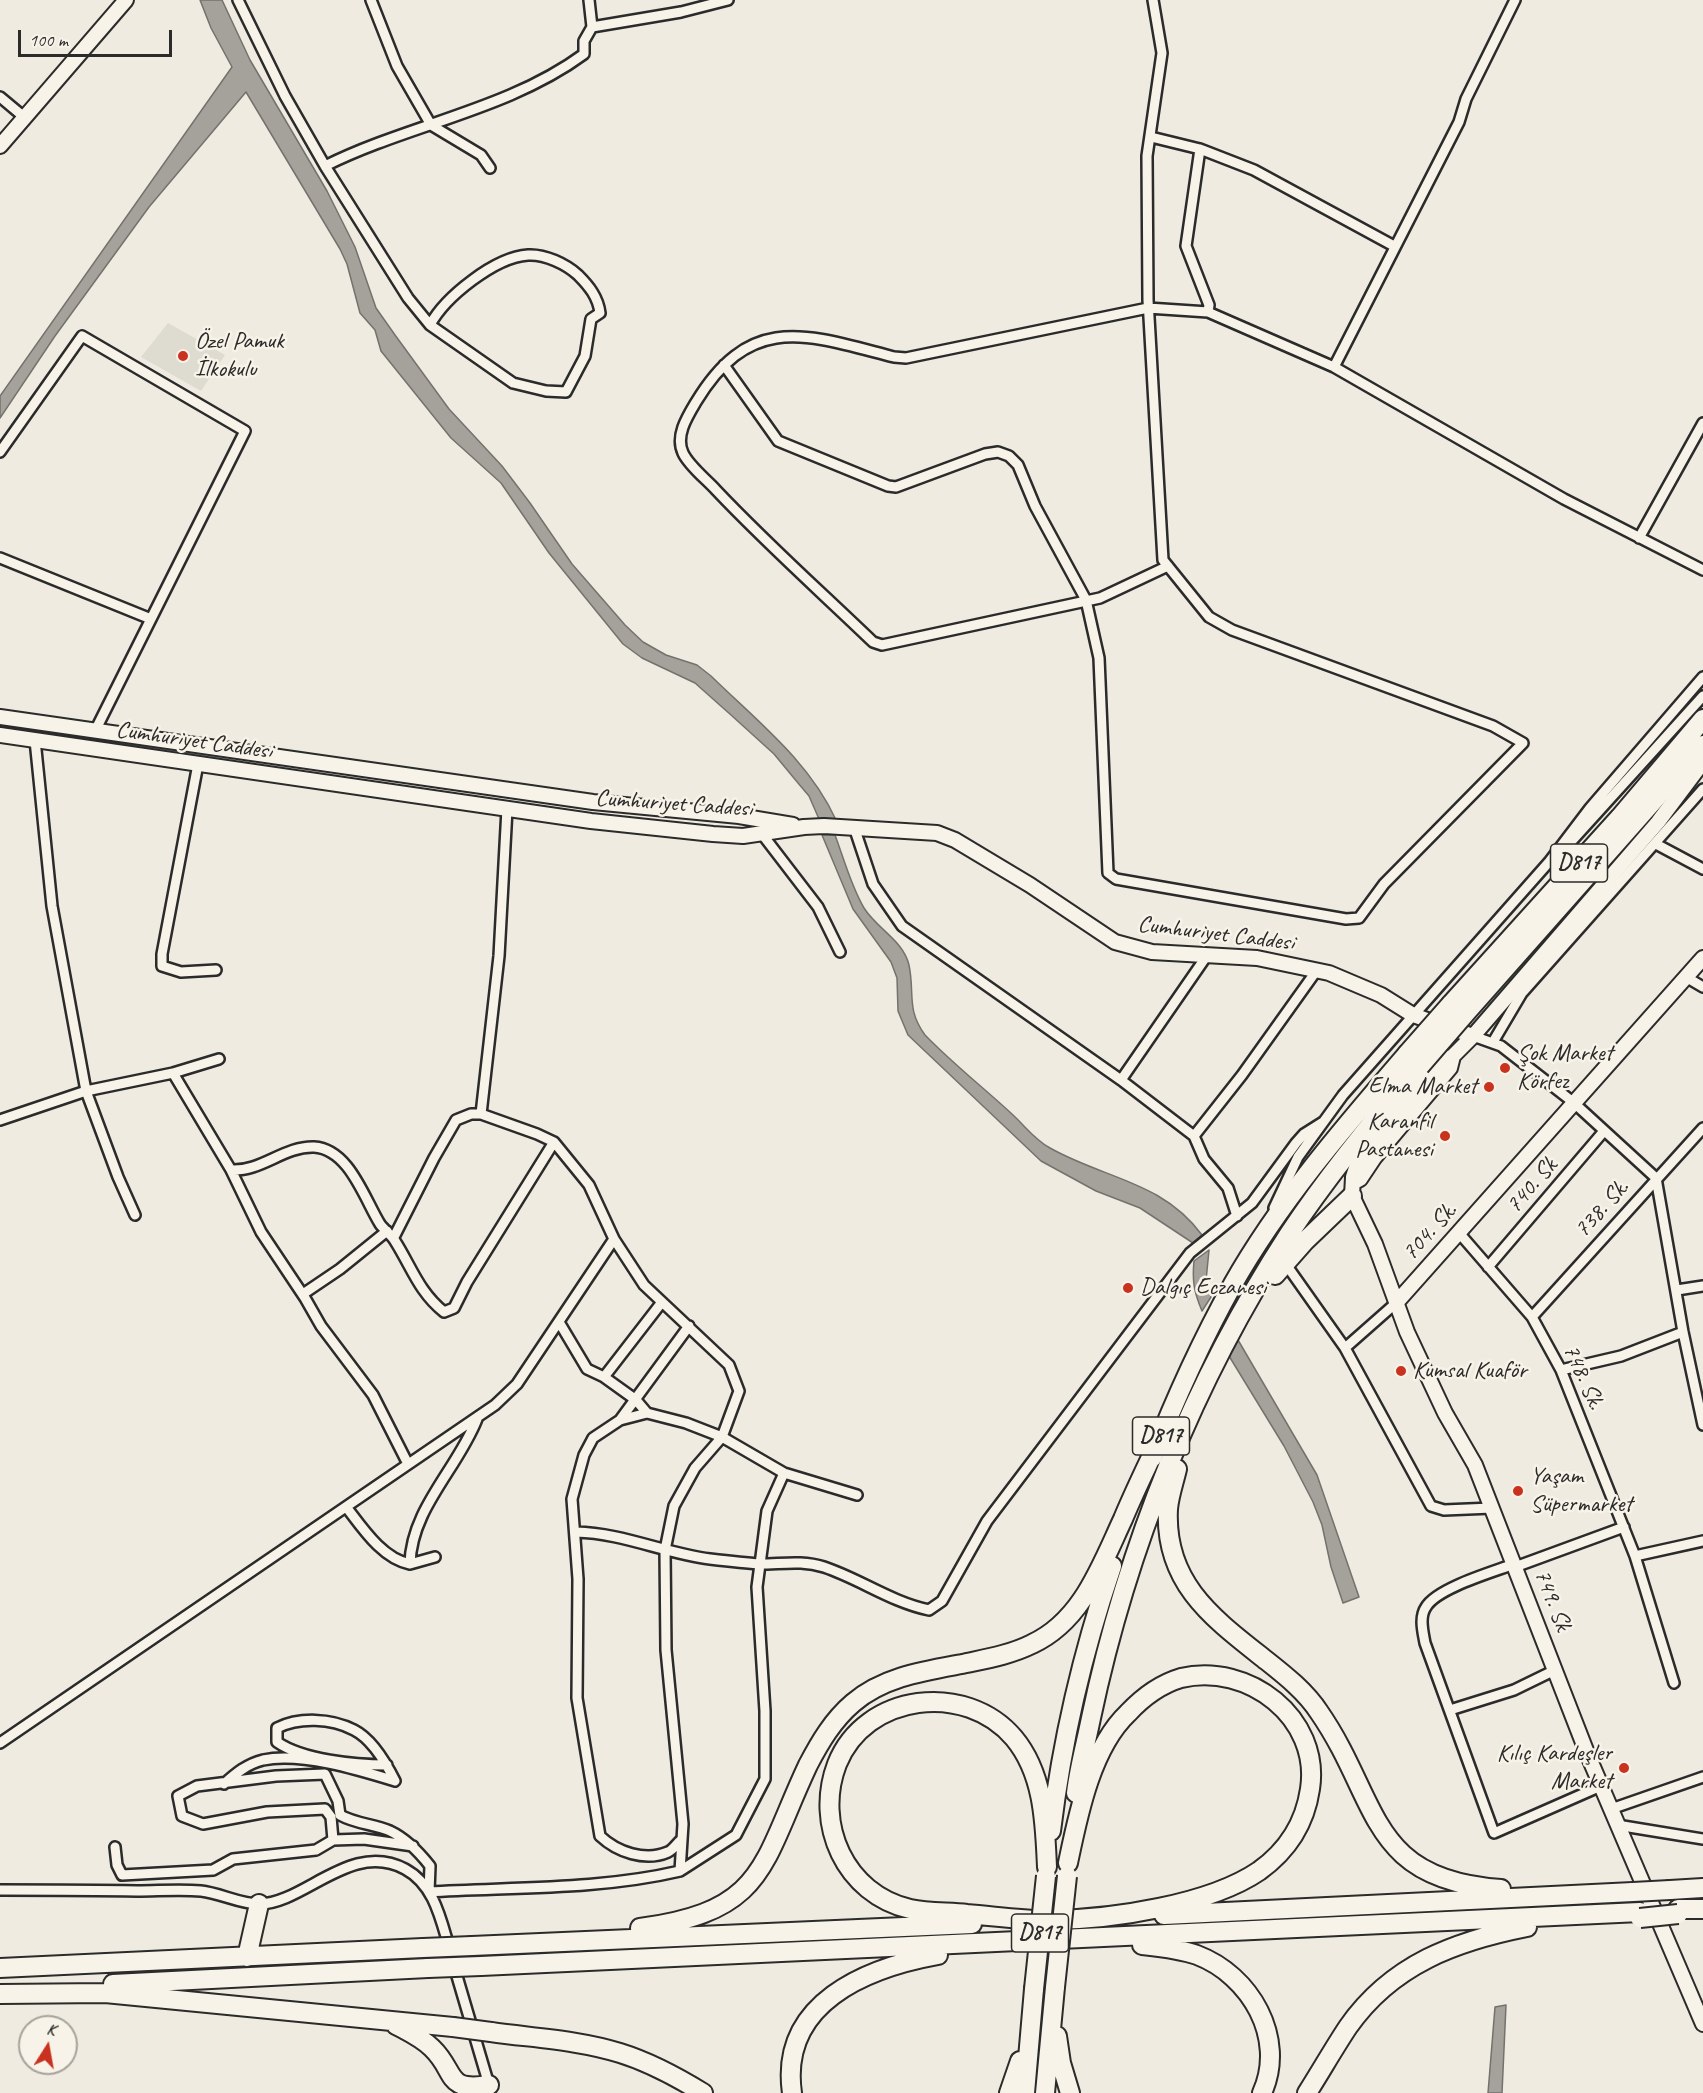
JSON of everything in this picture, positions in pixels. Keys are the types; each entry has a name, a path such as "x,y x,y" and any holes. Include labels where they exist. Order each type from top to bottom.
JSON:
{"highway":[{"name":"D817","path":"1045,2093 1076,1790 1102,1668 1122,1597 1171,1460 1200,1396 1248,1302 1290,1233 1414,1060 1703,719"},
{"name":"D817","path":"1457,1010 1703,745"},
{"name":"D817","path":"1025,2093 1046,1871 1058,1781 1083,1663 1108,1578 1155,1449 1191,1366 1228,1294 1270,1227 1357,1112 1414,1060"},
{"path":"1248,1302 1260,1293 1353,1189"},
{"path":"1200,1396 1168,1507 1169,1542 1178,1569 1193,1596 1216,1621 1296,1685 1319,1711 1386,1838 1403,1856 1424,1871 1451,1882 1483,1888 1628,1892"},
{"path":"477,1946 662,1925 699,1916 727,1902 747,1888 764,1866 780,1835 816,1749 832,1724 854,1702 882,1684 912,1674 998,1656 1032,1644 1057,1629 1070,1616 1096,1578 1155,1449"},
{"path":"1046,1871 1045,1822 1033,1773 1015,1739 995,1720 968,1707 935,1701 908,1703 883,1713 860,1729 842,1753 832,1778 829,1807 831,1837 843,1861 861,1883 883,1898 910,1909 1052,1920 1140,1911 1185,1901 1230,1887 1258,1871 1280,1853 1296,1833 1306,1810 1311,1784 1310,1759 1302,1735 1288,1713 1269,1695 1241,1680 1210,1675 1180,1679 1151,1692 1125,1715 1107,1741 1083,1800 1068,1869"},
{"path":"0,1968 1703,1888"},
{"path":"247,1957 259,1904"},
{"path":"1307,2093 1349,2025 1374,1996 1404,1971 1443,1949 1480,1936 1533,1926 1703,1910"},
{"path":"0,1989 1640,1915"},
{"path":"1051,1941 1166,1948 1197,1955 1221,1968 1245,1988 1260,2012 1267,2034 1269,2061 1262,2093"},
{"path":"792,2093 793,2052 806,2024 822,2002 848,1984 879,1970 918,1959 1029,1942"},
{"path":"1055,1991 1061,2063 1070,2093"},
{"path":"0,1994 105,1993 453,2027 585,2044 620,2052 668,2072 703,2093"},
{"path":"1009,2093 1018,2071 1033,1995"},
{"path":"386,2020 416,2035 433,2049 453,2082 462,2087 489,2085"}],"street":[{"path":"0,146 126,0"},
{"path":"238,0 285,96 325,166 402,289 430,326 513,383 546,391 566,392 585,356 591,320 600,313 599,303 589,285 569,267 529,254 510,259 461,290 437,313 430,326"},
{"path":"371,0 397,66 431,125 481,155 490,168"},
{"path":"325,166 359,149 431,125 559,72 584,54 584,41 592,27 589,0"},
{"path":"592,27 681,12 728,0"},
{"path":"724,365 778,441 888,486 896,487 985,454 998,452 1009,456 1018,465 1035,506 1086,600 1099,658 1108,873 1116,879 1346,919 1359,918 1384,884 1522,743 1493,726 1232,630 1209,617 1163,560 1149,308 1147,156 1162,53 1152,0"},
{"path":"1334,367 1459,122 1466,99 1515,0"},
{"path":"0,97 24,117"},
{"path":"1151,137 1200,149 1254,170 1394,246"},
{"path":"1200,149 1185,246 1209,305 1208,312"},
{"path":"1168,566 1100,598 882,645 873,642 727,501 684,455 679,440 690,412 709,380 741,351 770,339 812,336 906,358 1149,308 1208,312 1334,367 1564,499 1703,570"},
{"path":"0,452 82,336 245,431 95,731"},
{"path":"1639,538 1703,423"},
{"path":"0,558 151,619"},
{"path":"1270,1227 1282,1187 1298,1157 1365,1068 1549,862 1703,677"},
{"path":"1549,862 1584,829 1703,696"},
{"path":"0,717 593,802 739,816 804,826"},
{"path":"1664,722 1674,729"},
{"name":"Cumhuriyet Caddesi","path":"0,735 507,809 713,834 743,836 804,826 916,830 947,836 1030,885 1115,942 1152,951 1257,958 1317,970 1347,979 1413,1015 1473,1036"},
{"path":"35,740 52,906 86,1091 118,1177 135,1215"},
{"path":"1353,1189 1374,1158 1450,1068 1453,1056 1473,1036 1658,822 1703,762"},
{"path":"198,764 162,954 162,966 181,972 216,970"},
{"path":"1492,1042 1522,993 1703,789"},
{"path":"481,1114 498,964 507,809"},
{"path":"854,827 873,884 902,926 1120,1080 1194,1136 1204,1159 1228,1188 1237,1216"},
{"path":"762,834 818,907 840,952"},
{"path":"1656,844 1703,869"},
{"path":"1120,1080 1208,954"},
{"name":"704. Sk.","path":"1345,1348 1396,1303 1460,1234 1573,1102 1703,958"},
{"path":"1194,1136 1242,1075 1317,970"},
{"path":"1686,977 1703,987"},
{"path":"1473,1036 1492,1042 1573,1102 1656,1178 1683,1332 1703,1425"},
{"path":"0,1119 86,1091 173,1073 219,1059"},
{"path":"173,1073 231,1170 261,1232 303,1294 321,1326 367,1385 408,1464"},
{"path":"303,1294 390,1234 456,1120 471,1114 481,1114 554,1142 589,1185 614,1239 644,1285 729,1365 739,1390 722,1437 695,1468 674,1506 665,1550 666,1650 683,1824 680,1871"},
{"path":"576,1532 604,1533 665,1550 708,1558 761,1564 800,1562 824,1567 912,1606 929,1610 942,1601 987,1521 1190,1253 1252,1203 1304,1134 1323,1122"},
{"name":"738. Sk.","path":"1532,1317 1703,1128"},
{"name":"740. Sk","path":"1488,1267 1604,1131"},
{"path":"231,1170 251,1168 296,1148 329,1150 343,1162 390,1234 427,1299 444,1312 454,1308 467,1282 554,1142"},
{"name":"749. Sk","path":"1353,1189 1396,1303 1445,1413 1475,1465 1601,1786 1703,2024"},
{"name":"748. Sk.","path":"1460,1234 1532,1317 1561,1370 1635,1556 1674,1683"},
{"path":"0,1743 477,1419 517,1383 614,1239"},
{"path":"1285,1263 1345,1348 1431,1506 1444,1510 1492,1508"},
{"path":"1677,1290 1703,1286"},
{"path":"604,1377 662,1302"},
{"path":"558,1322 587,1370 604,1377 636,1400 646,1413"},
{"path":"682,1839 669,1852 638,1856 611,1847 600,1836 577,1698 576,1532 572,1499 584,1455 593,1438 620,1420 689,1326"},
{"path":"1561,1370 1621,1356 1683,1332"},
{"path":"620,1420 646,1413 686,1423 722,1437 784,1473 857,1496"},
{"path":"410,1564 417,1528 470,1437 477,1419"},
{"path":"429,1892 624,1881 680,1871 736,1835 765,1779 765,1711 757,1587 767,1511 784,1473"},
{"path":"347,1508 377,1544 398,1562 410,1564 435,1557"},
{"path":"1601,1786 1494,1833 1425,1643 1422,1624 1425,1607 1440,1594 1514,1565 1624,1527"},
{"path":"1635,1556 1703,1541"},
{"path":"1450,1710 1515,1690 1555,1670"},
{"path":"224,1784 239,1770 264,1760 308,1761 354,1769 396,1781 387,1765 356,1731 339,1725 293,1720 276,1728 277,1742 301,1754 355,1765 387,1765"},
{"path":"333,1840 331,1816 325,1809 267,1812 203,1824 182,1816 178,1796 196,1786 276,1776 325,1774 338,1801 340,1815 354,1823 390,1831 413,1846 430,1866 429,1892"},
{"path":"1611,1809 1703,1777"},
{"path":"1617,1825 1703,1839"},
{"path":"115,1847 117,1865 122,1875 213,1870 233,1859 316,1850 333,1840 364,1839 413,1846"},
{"path":"0,1890 201,1891 259,1904 279,1899 333,1872 365,1863 383,1862 405,1869 424,1884 438,1908 489,2085"}],"shaded area":[{"path":"200,0 222,0 250,60 327,191 355,247 376,308 449,409 502,466 572,564 625,625 643,642 666,655 697,665 711,676 797,760 825,799 836,820 819,819 809,796 774,754 695,683 642,658 623,644 549,553 501,483 451,438 381,351 375,330 360,313 347,264 340,249 246,92 149,207 55,336 0,418 0,396 232,67 211,28"},
{"name":"Özel Pamuk İlkokulu","path":"168,323 225,355 201,391 141,357"},
{"path":"822,835 835,835 859,900 869,915 896,942 906,956 911,975 913,1009 925,1035 1045,1145 1151,1192 1186,1217 1202,1235 1193,1243 1140,1208 1096,1191 1041,1161 908,1035 898,1011 897,978 891,962 853,909"},
{"path":"1209,1250 1206,1281 1211,1297 1202,1311 1194,1286 1194,1261"},
{"path":"1238,1340 1317,1475 1359,1597 1343,1603 1331,1567 1322,1525 1313,1502 1284,1446 1229,1356"},
{"path":"1506,2005 1502,2093 1488,2093 1495,2007"}],"place":[{"name":"Özel Pamuk İlkokulu","path":"183,356"},
{"name":"Şok Market Körfez","path":"1505,1068"},
{"name":"Elma Market","path":"1489,1087"},
{"name":"Karanfil Pastanesi","path":"1445,1136"},
{"name":"Dalgıç Eczanesi","path":"1128,1288"},
{"name":"Kumsal Kuaför","path":"1401,1371"},
{"name":"Yaşam Süpermarket","path":"1518,1491"},
{"name":"Kılıç Kardeşler Market","path":"1624,1768"}]}
